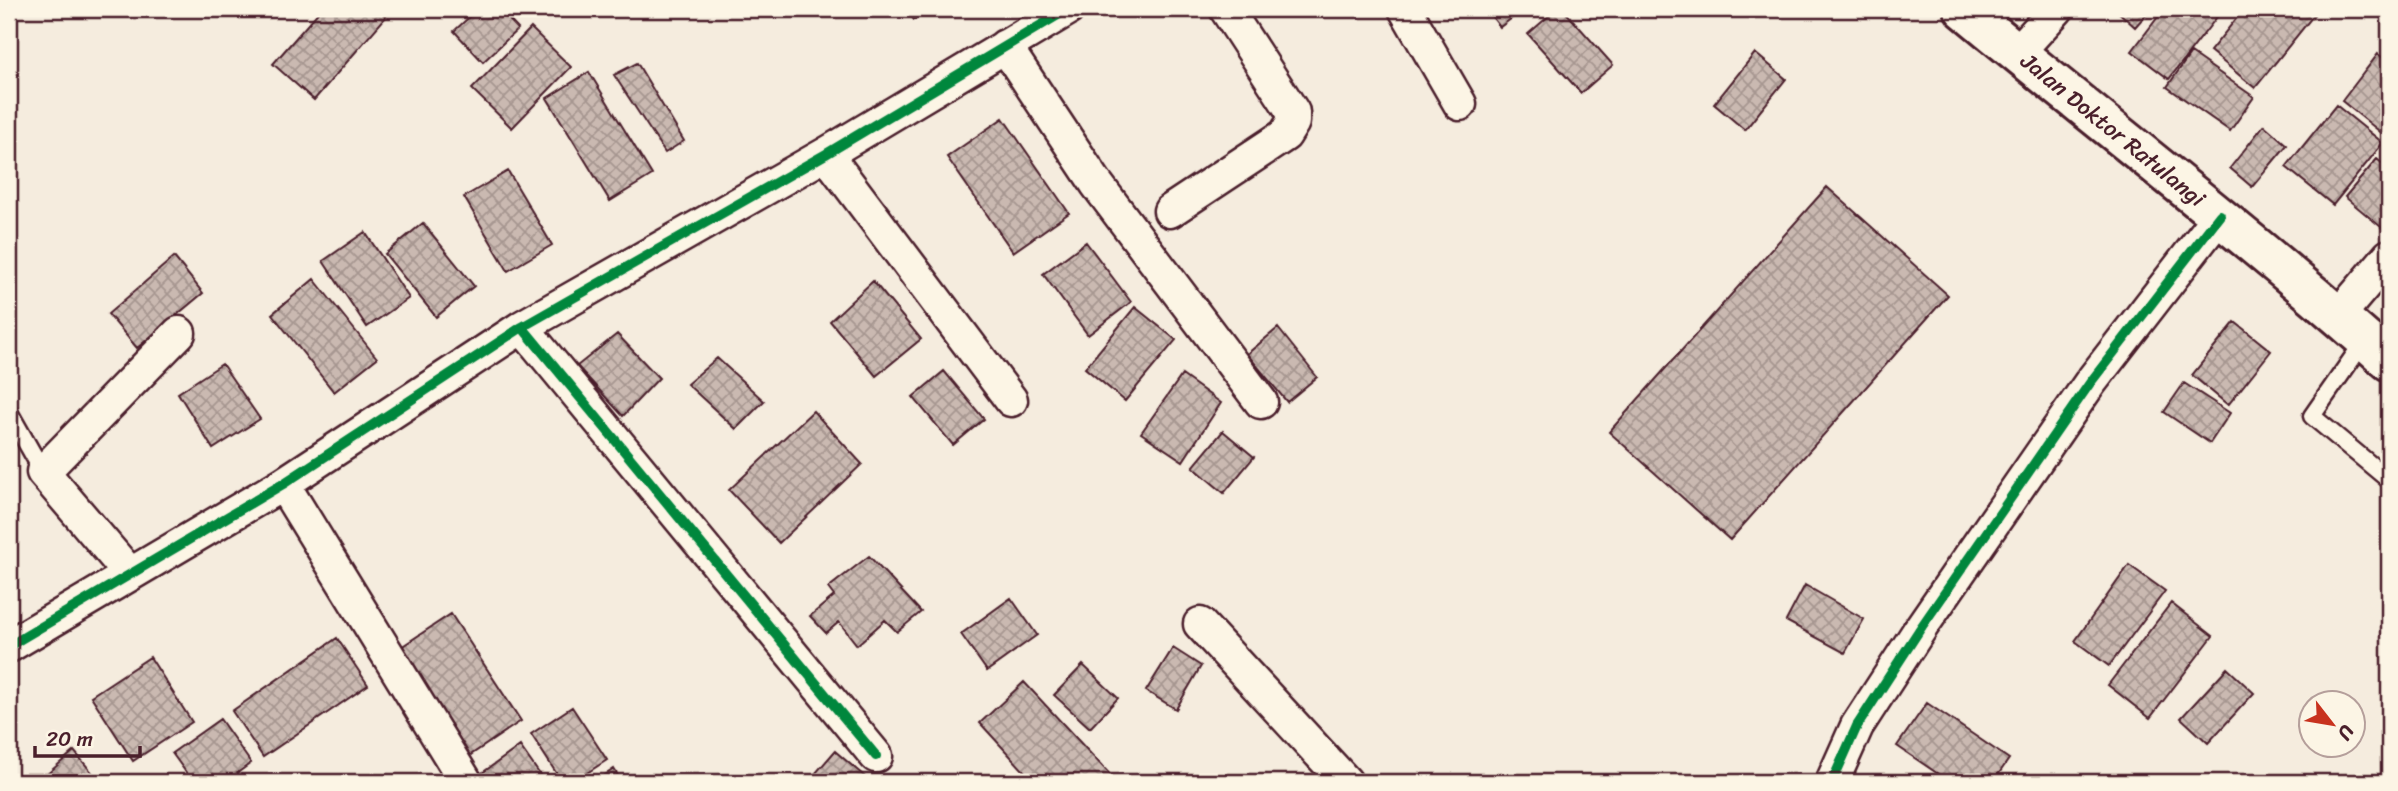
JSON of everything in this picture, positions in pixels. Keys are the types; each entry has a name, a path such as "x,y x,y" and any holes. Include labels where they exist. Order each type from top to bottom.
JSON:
{"highway":[{"name":"Jalan Doktor Ratulangi","path":"1964,9 2220,215 2365,339"}],"street":[{"path":"9,646 283,484 522,327 826,154 1068,9"},
{"path":"1170,211 1285,135 1293,122 1293,112 1226,9"},
{"path":"1405,9 1460,104"},
{"path":"2017,53 2057,9"},
{"path":"1006,46 1096,183 1261,402"},
{"path":"826,154 1011,400"},
{"path":"1832,782 1857,726 1922,626 2090,383 2220,215"},
{"path":"2365,339 2389,256"},
{"path":"522,327 876,756"},
{"path":"130,574 43,472 179,333"},
{"path":"283,484 466,782"},
{"path":"1200,624 1346,782"}],"lane":[{"path":"2365,339 2312,416 2389,480"},
{"path":"9,412 43,472"}],"building":[{"path":"321,9 376,9 386,17 314,100 273,64"},
{"path":"478,9 499,9 518,29 483,62 454,31"},
{"path":"905,9 929,9 914,20"},
{"path":"1486,9 1524,9 1500,27"},
{"path":"1557,9 1563,9 1613,65 1581,93 1528,34"},
{"path":"2115,9 2151,9 2135,27"},
{"path":"2164,9 2223,9 2169,79 2132,51"},
{"path":"2244,9 2317,11 2255,88 2210,51"},
{"path":"531,28 571,67 512,128 472,89"},
{"path":"1755,53 1786,79 1745,130 1714,104"},
{"path":"2191,53 2254,97 2230,131 2167,87"},
{"path":"2378,54 2389,62 2389,139 2342,101"},
{"path":"637,63 684,141 665,153 614,75"},
{"path":"589,72 652,175 610,201 547,98"},
{"path":"2336,105 2383,143 2333,205 2286,167"},
{"path":"1003,118 1069,213 1013,252 947,157"},
{"path":"2264,125 2287,145 2252,187 2230,168"},
{"path":"2377,159 2389,169 2387,232 2345,197"},
{"path":"508,171 552,245 508,271 464,197"},
{"path":"1827,187 1948,295 1730,540 1609,432"},
{"path":"423,223 474,286 436,317 385,254"},
{"path":"365,232 409,298 367,327 323,261"},
{"path":"1086,242 1131,302 1088,335 1043,274"},
{"path":"174,257 203,293 137,348 108,314"},
{"path":"314,279 377,358 334,392 272,314"},
{"path":"873,281 921,339 876,376 830,321"},
{"path":"1135,307 1176,340 1125,401 1085,368"},
{"path":"2235,322 2271,351 2228,405 2192,375"},
{"path":"1278,328 1317,377 1287,402 1247,354"},
{"path":"617,334 659,378 623,416 577,366"},
{"path":"717,358 764,401 736,429 687,384"},
{"path":"222,364 260,419 213,449 178,393"},
{"path":"944,371 984,419 953,445 913,397"},
{"path":"1182,375 1221,403 1183,461 1141,433"},
{"path":"2184,383 2230,413 2210,443 2164,412"},
{"path":"813,411 862,464 779,543 729,490"},
{"path":"1223,431 1254,457 1224,493 1193,467"},
{"path":"869,556 921,612 897,632 885,620 857,645 839,622 826,633 810,616 834,596 828,588"},
{"path":"2129,565 2165,591 2109,666 2075,641"},
{"path":"1805,585 1864,619 1845,653 1786,621"},
{"path":"1011,598 1037,635 987,671 961,634"},
{"path":"2171,603 2213,636 2150,718 2108,685"},
{"path":"451,614 521,721 463,760 392,653"},
{"path":"337,638 368,685 263,757 232,711"},
{"path":"1173,648 1201,666 1176,709 1146,691"},
{"path":"150,657 192,722 133,761 91,696"},
{"path":"1083,665 1118,698 1090,728 1054,695"},
{"path":"2227,668 2254,693 2208,743 2181,718"},
{"path":"1024,682 1117,782 1034,782 980,723"},
{"path":"1927,703 2009,759 1993,782 1950,782 1897,746"},
{"path":"572,707 607,760 573,782 562,782 531,734"},
{"path":"220,719 251,763 225,782 193,782 172,753"},
{"path":"520,746 545,782 478,782 475,778"},
{"path":"74,751 100,782 38,782"},
{"path":"835,751 871,782 808,782"},
{"path":"614,769 622,782 595,782"}],"cycle path":[{"path":"9,646 283,484 522,327 826,154 1068,9"},
{"path":"1832,782 1857,726 1922,626 2090,383 2220,215"},
{"path":"522,327 876,756"}]}
